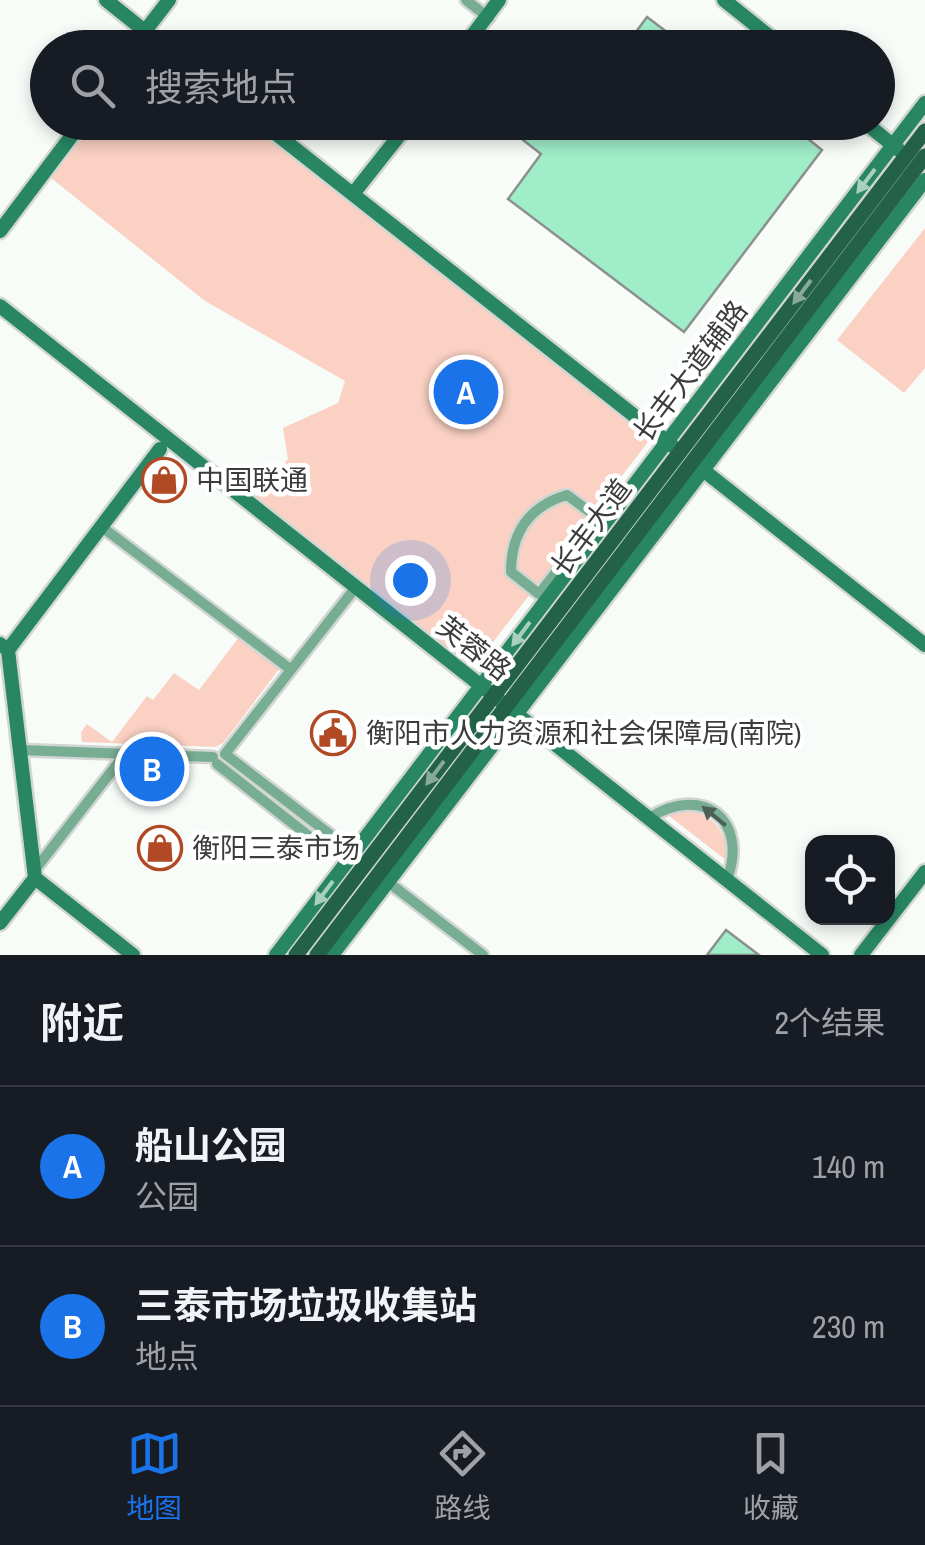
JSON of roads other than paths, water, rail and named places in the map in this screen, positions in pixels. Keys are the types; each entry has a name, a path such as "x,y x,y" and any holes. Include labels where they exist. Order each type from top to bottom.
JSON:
{"main road":[{"name":"长丰大道","path":"296,955 498,703 915,157 925,131"},
{"name":"长丰大道","path":"317,955 383,878 498,703"}],"street":[{"path":"106,0 150,29"},
{"path":"119,0 150,29"},
{"path":"150,29 172,0"},
{"path":"466,0 488,17"},
{"path":"478,30 501,0"},
{"path":"709,0 746,30"},
{"path":"724,0 762,30"},
{"name":"长丰大道辅路","path":"276,955 498,703 915,157 925,103"},
{"path":"895,138 915,157"},
{"path":"0,221 65,140"},
{"path":"0,230 66,140"},
{"path":"287,140 356,190"},
{"path":"296,140 925,644"},
{"path":"356,190 394,140"},
{"path":"890,140 915,157"},
{"name":"芙蓉路","path":"0,306 811,955"},
{"name":"芙蓉路","path":"0,314 346,594 498,703 822,955"},
{"path":"133,955 34,875 4,647 160,448"},
{"path":"688,454 925,636"},
{"path":"568,495 598,518 539,594 511,572 513,542 518,530 539,507 568,495"},
{"path":"102,526 290,670"},
{"path":"219,759 346,594"},
{"path":"20,750 219,759 332,836 324,848 219,759"},
{"path":"0,923 124,754"},
{"path":"649,818 682,802 711,809 730,830 735,844 727,880"},
{"path":"861,955 925,872"},
{"path":"332,955 383,878 483,955"}],"place":[{"name":"船山公园","path":"466,392"},
{"name":"中国联通","path":"164,480"},
{"name":"衡阳市人力资源和社会保障局(南院)","path":"333,733"},
{"name":"三泰市场垃圾收集站","path":"152,769"},
{"name":"衡阳三泰市场","path":"160,848"}]}
